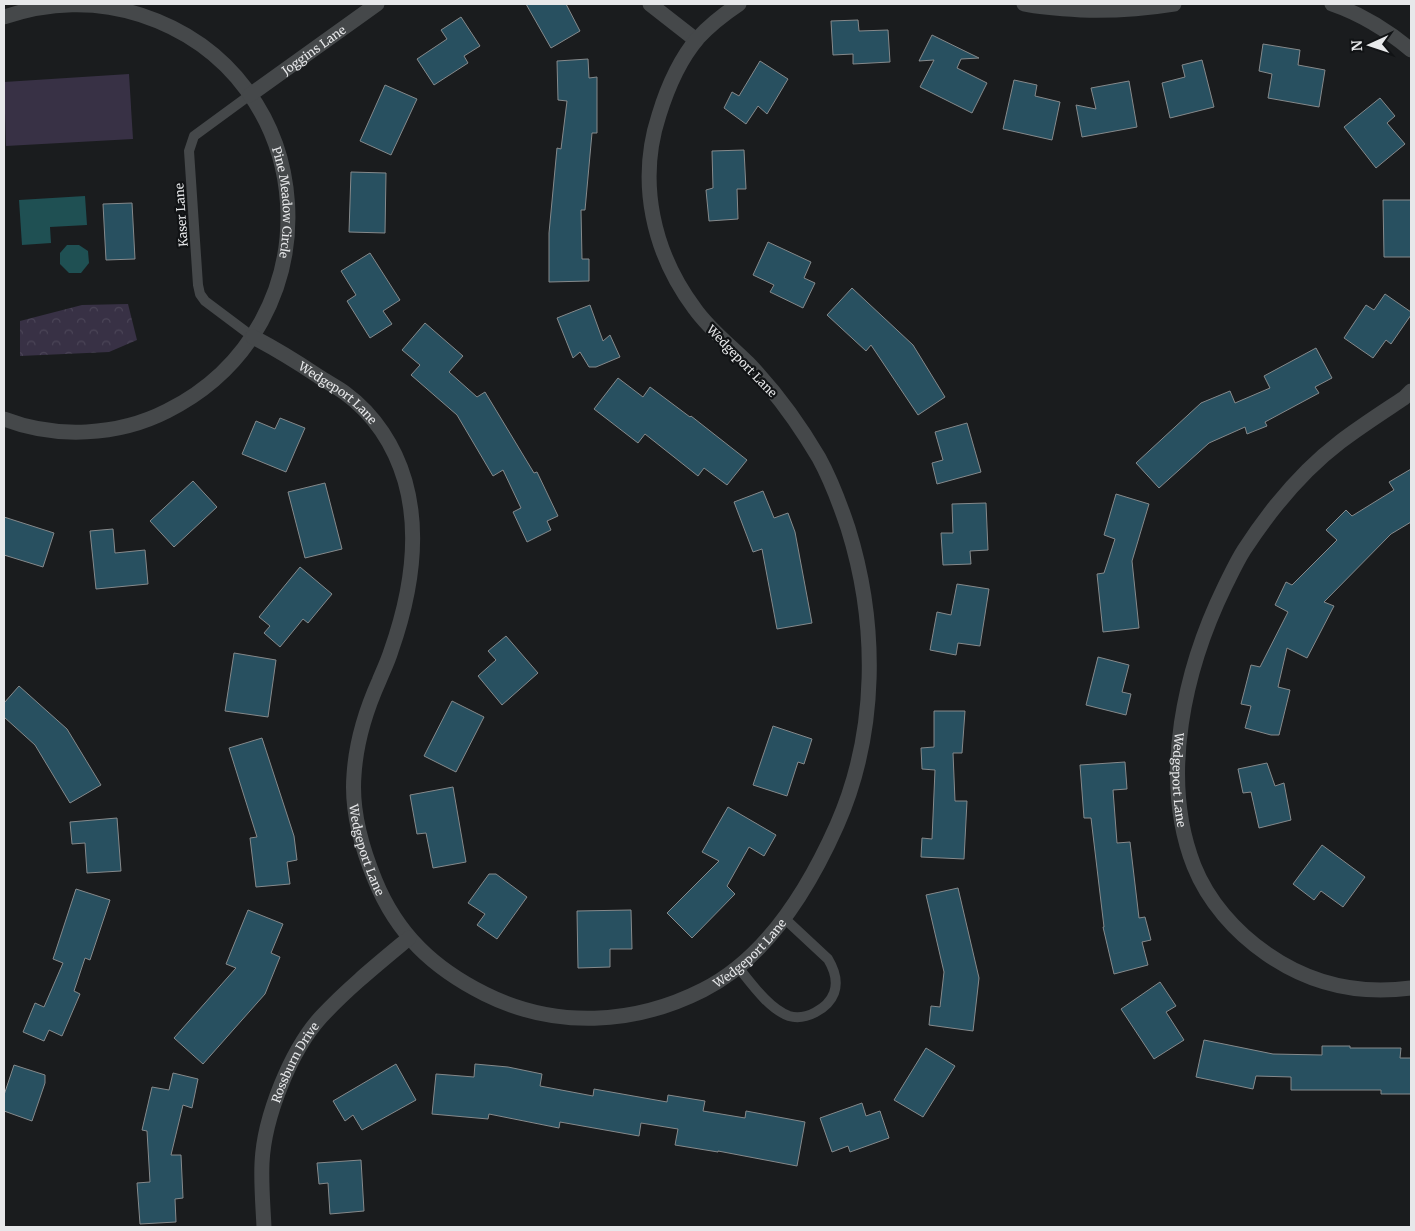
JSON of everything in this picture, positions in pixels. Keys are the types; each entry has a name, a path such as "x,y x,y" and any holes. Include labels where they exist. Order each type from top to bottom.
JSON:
{"street":[{"name":"Joggins Lane","path":"250,95 376,4"},
{"path":"650,4 696,40"},
{"name":"Wedgeport Lane","path":"253,338 282,352 350,396 368,413 384,433 398,461 406,486 412,514 412,567 409,590 390,656 367,710 356,757 353,786 360,837 370,869 386,904 409,938 435,962 458,979 493,998 531,1011 572,1018 613,1018 651,1010 696,994 718,982 738,968 759,948 784,918 822,856 843,811 850,788 861,744 868,698 869,651 865,602 860,574 844,515 832,485 820,460 778,399 747,362 724,342 696,311 680,288 658,240 652,216 648,172 650,149 661,106 683,61 696,40 715,22 739,4"},
{"path":"1024,4 1062,9 1114,11 1174,4"},
{"path":"1332,4 1359,15 1411,50"},
{"name":"Pine Meadow Circle","path":"4,17 32,9 59,5 96,5 132,12 166,24 198,43 226,66 250,95 268,126 277,147 286,184 289,215 286,254 279,284 270,305 253,338 231,365 198,393 173,408 140,422 112,429 76,432 54,431 33,428 4,419"},
{"name":"Wedgeport Lane","path":"1411,391 1404,398 1339,443 1301,477 1269,515 1244,551 1212,614 1196,659 1184,710 1178,765 1180,814 1194,866 1206,891 1238,930 1254,945 1288,968 1317,980 1367,990 1411,988"},
{"name":"Rossburn Drive","path":"264,1227 262,1161 270,1118 280,1087 289,1069 303,1043 320,1018 346,992 409,938"}],"lane":[{"name":"Kaser Lane","path":"250,95 194,136 189,151 200,294 253,338"},
{"path":"738,968 778,1011 790,1016 803,1016 815,1012 826,1005 834,993 836,982 834,968 784,918"}],"green space":[{"path":"129,74 133,139 6,146 4,82"},
{"path":"128,304 137,340 109,352 20,356 20,321 82,305"}],"water":[{"path":"85,196 87,225 50,227 51,243 22,245 19,200"},
{"path":"67,245 79,245 88,251 89,263 81,273 69,273 60,264 60,253"}],"building":[{"path":"526,4 566,4 580,31 551,48"},
{"path":"461,17 480,46 464,56 468,63 434,85 417,59 447,39 441,30"},
{"path":"858,20 859,31 888,30 890,62 853,64 853,54 833,55 831,21"},
{"path":"932,35 979,58 961,59 957,68 987,83 972,113 920,87 934,60 919,61"},
{"path":"1263,44 1300,50 1298,65 1325,70 1319,107 1268,98 1272,74 1259,71"},
{"path":"588,59 589,78 597,77 597,133 592,133 585,210 581,210 582,259 589,259 589,281 549,282 549,233 557,148 561,149 567,101 558,100 557,61"},
{"path":"1202,60 1214,107 1170,118 1162,83 1185,77 1182,65"},
{"path":"760,61 788,79 767,114 758,106 746,124 724,108 732,92 739,96"},
{"path":"1014,80 1037,85 1035,96 1060,102 1052,140 1003,129"},
{"path":"1129,81 1137,127 1082,137 1076,105 1096,109 1091,88"},
{"path":"385,85 417,99 391,155 360,141"},
{"path":"1380,98 1395,116 1387,123 1405,144 1376,168 1344,127"},
{"path":"744,150 746,189 737,189 738,219 709,221 706,190 713,188 712,151"},
{"path":"351,172 386,173 385,233 349,232"},
{"path":"1383,200 1411,200 1411,257 1384,257"},
{"path":"132,203 135,259 106,260 103,204"},
{"path":"768,242 811,262 804,278 815,283 803,308 770,292 774,285 753,275"},
{"path":"370,253 400,300 383,311 392,324 370,338 347,301 356,295 341,271"},
{"path":"852,288 913,345 945,397 918,415 871,345 866,351 827,315"},
{"path":"1385,294 1411,312 1411,315 1391,344 1386,340 1373,358 1344,338 1366,305 1374,310"},
{"path":"590,305 603,341 610,335 620,357 596,367 589,367 580,352 573,358 557,318"},
{"path":"425,323 463,356 449,372 477,397 485,392 534,473 537,472 558,516 547,521 551,530 527,542 513,512 521,508 503,470 493,476 457,415 411,375 420,365 402,350"},
{"path":"1316,348 1332,378 1315,387 1319,393 1265,422 1267,426 1247,434 1245,427 1209,443 1159,488 1136,463 1201,403 1230,391 1235,403 1270,388 1264,376"},
{"path":"618,378 643,397 650,387 747,460 727,485 704,468 698,476 645,434 638,443 594,409"},
{"path":"280,418 305,428 286,472 242,454 256,421 275,429"},
{"path":"967,423 981,472 937,484 932,463 943,460 935,432"},
{"path":"1411,469 1411,522 1391,534 1324,602 1334,606 1307,658 1287,648 1278,687 1290,690 1279,735 1271,735 1245,728 1251,706 1241,704 1251,665 1260,667 1288,612 1275,605 1286,582 1292,585 1337,540 1326,530 1346,510 1352,516 1394,490 1389,482"},
{"path":"193,481 217,507 174,547 150,521"},
{"path":"325,483 342,549 305,558 288,492"},
{"path":"763,491 774,518 788,513 795,532 812,623 777,629 762,549 753,552 734,502"},
{"path":"1116,494 1149,504 1132,561 1139,628 1103,632 1097,574 1104,573 1115,539 1104,535"},
{"path":"986,503 988,550 970,551 971,564 943,565 941,533 953,533 952,504"},
{"path":"4,517 54,533 43,567 4,555"},
{"path":"113,529 115,553 145,550 148,584 96,589 90,531"},
{"path":"300,567 332,594 308,623 303,619 280,647 264,633 270,626 259,617"},
{"path":"957,584 989,589 980,646 958,643 956,655 930,650 937,612 951,615"},
{"path":"506,636 538,673 502,705 478,676 496,660 488,651"},
{"path":"234,653 276,660 268,717 225,711"},
{"path":"1098,657 1129,665 1122,692 1131,694 1126,715 1086,705"},
{"path":"19,686 67,729 101,785 70,803 35,745 4,717 4,703"},
{"path":"452,701 484,717 456,772 424,756"},
{"path":"934,711 965,711 962,753 953,753 955,801 967,801 964,859 921,857 922,838 932,839 935,770 922,769 921,748 934,747"},
{"path":"773,726 812,739 804,764 798,762 787,796 753,785"},
{"path":"262,738 294,836 297,860 287,862 290,884 256,887 250,838 257,837 229,748"},
{"path":"1125,762 1127,789 1113,790 1117,843 1130,842 1139,918 1145,917 1151,940 1142,942 1148,965 1114,974 1103,927 1091,818 1084,818 1080,765"},
{"path":"1267,763 1275,786 1284,783 1291,820 1259,828 1251,792 1243,793 1238,769"},
{"path":"453,787 466,862 433,868 426,833 417,834 410,795"},
{"path":"728,807 776,835 764,856 749,847 727,886 735,894 692,938 667,913 719,861 702,852"},
{"path":"117,818 121,871 87,873 85,843 72,844 70,822"},
{"path":"1322,845 1365,877 1343,907 1321,891 1314,900 1293,884"},
{"path":"489,874 496,874 527,897 497,939 477,925 485,914 468,903"},
{"path":"958,888 979,978 973,1031 929,1025 931,1006 940,1007 944,972 926,895"},
{"path":"76,889 110,900 90,960 85,958 74,991 80,994 62,1036 49,1030 44,1041 23,1032 35,1003 44,1007 63,963 53,959"},
{"path":"248,910 283,924 271,953 280,957 265,994 203,1064 174,1038 236,968 226,964"},
{"path":"631,910 632,949 610,949 610,967 578,968 577,911"},
{"path":"1160,982 1176,1006 1166,1012 1184,1040 1154,1059 1121,1009"},
{"path":"1204,1040 1273,1054 1322,1055 1322,1046 1401,1048 1400,1058 1411,1058 1411,1094 1381,1094 1381,1090 1291,1090 1291,1077 1256,1076 1253,1089 1196,1077"},
{"path":"926,1048 955,1066 923,1117 894,1100"},
{"path":"396,1064 416,1100 362,1130 353,1115 345,1121 333,1101"},
{"path":"475,1064 508,1067 542,1074 540,1086 593,1096 594,1089 667,1102 668,1095 705,1101 703,1111 745,1118 746,1111 805,1122 797,1166 675,1145 678,1129 641,1123 639,1136 560,1122 559,1128 489,1114 488,1119 432,1114 436,1074 474,1077"},
{"path":"14,1065 45,1075 45,1083 32,1121 4,1111 4,1095"},
{"path":"173,1073 198,1079 192,1108 183,1105 171,1155 181,1155 183,1198 175,1199 176,1222 140,1224 137,1183 150,1182 147,1131 142,1130 152,1087 169,1090"},
{"path":"862,1103 866,1116 880,1111 889,1138 850,1152 848,1146 832,1152 820,1118"},
{"path":"361,1160 364,1211 330,1214 328,1183 319,1184 317,1163"}]}
